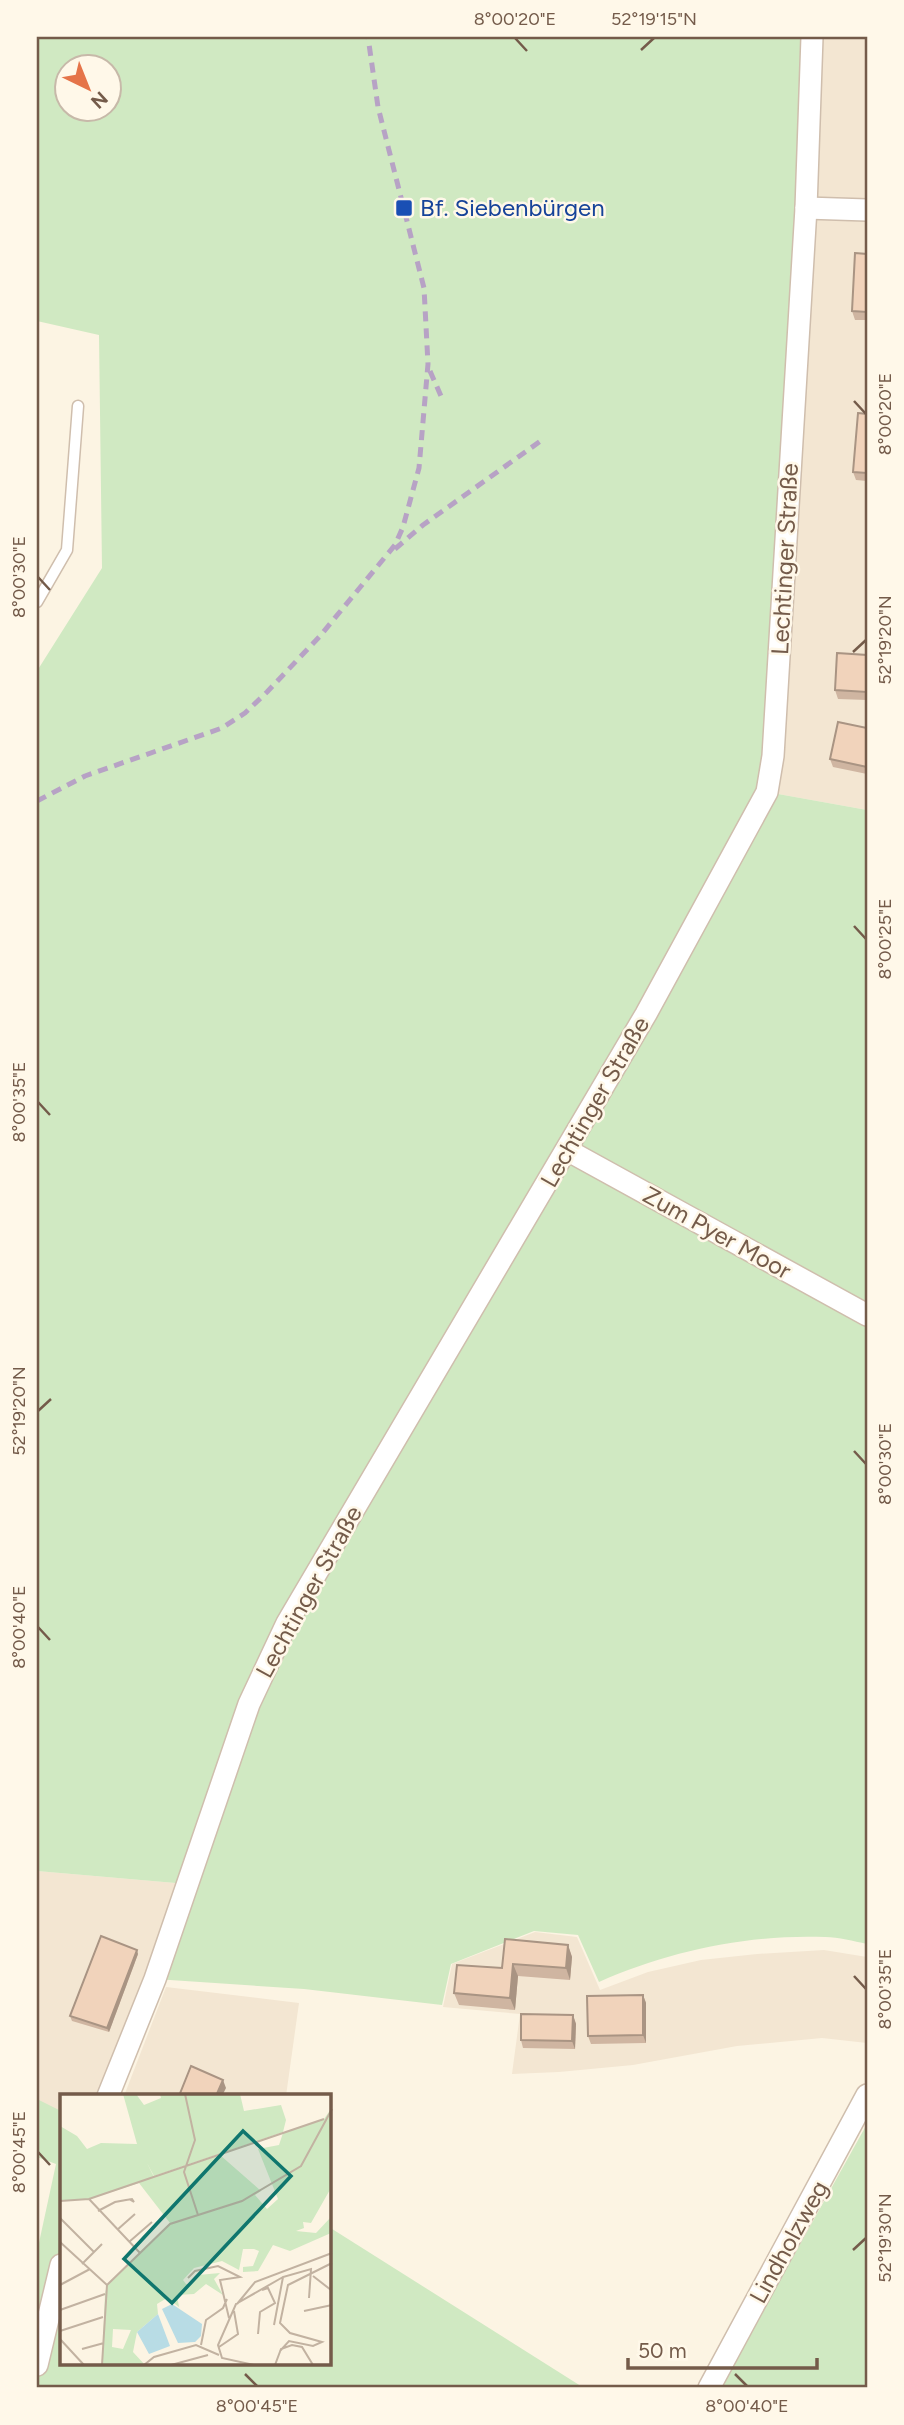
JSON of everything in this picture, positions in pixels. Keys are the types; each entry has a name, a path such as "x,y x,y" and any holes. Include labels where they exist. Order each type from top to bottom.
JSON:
{"street":[{"name":"Lechtinger Straße","path":"109,2094 155,1979 249,1704 287,1623 567,1150 696,925 767,792 773,756 806,208 813,37"},
{"path":"806,208 867,210"},
{"name":"Zum Pyer Moor","path":"567,1150 867,1315"},
{"name":"Lindholzweg","path":"709,2388 867,2095"},
{"path":"37,2365 60,2269"}],"lane":[{"path":"37,602 67,550 78,405"}],"shaded area":[{"path":"812,37 867,37 867,810 767,792"},
{"path":"37,1871 187,1884 109,2094 60,2094 60,2114 37,2102"},
{"path":"535,1932 577,1937 600,1990 648,1972 701,1960 824,1950 867,1957 867,2043 822,2038 737,2046 633,2065 512,2074 520,2014 443,2007 452,1964"},
{"path":"166,1987 299,2003 286,2094 125,2094"}],"green space":[{"path":"37,37 812,37 767,792 867,810 867,1944 825,1937 767,1938 738,1942 653,1961 599,1982 578,1935 534,1931 451,1964 442,2005 304,1989 155,1979 187,1884 37,1871 37,671 102,568 99,335 37,321"},
{"path":"37,2099 60,2110 60,2366 331,2366 331,2228 584,2388 37,2388 37,2252 56,2164 37,2157"},
{"path":"867,2124 867,2388 720,2388"}],"building":[{"path":"855,253 867,254 867,312 852,311"},
{"path":"858,413 867,414 867,473 853,472"},
{"path":"837,653 867,655 867,692 835,690"},
{"path":"838,722 867,728 867,767 830,759"},
{"path":"101,1936 137,1950 107,2028 70,2016"},
{"path":"505,1939 568,1945 566,1968 513,1964 510,1998 454,1993 457,1965 502,1968"},
{"path":"643,1995 643,2035 588,2036 587,1996"},
{"path":"521,2014 573,2015 572,2041 521,2040"},
{"path":"191,2066 223,2080 217,2094 180,2094"}],"railway":[{"path":"37,801 85,776 222,728 245,713 320,636 395,545 403,527 419,468 428,364 424,288 378,107 368,37"},
{"path":"430,371 441,396"},
{"path":"395,549 423,525 542,440"}],"place":[{"name":"Bf. Siebenbürgen","path":"404,208"}]}
